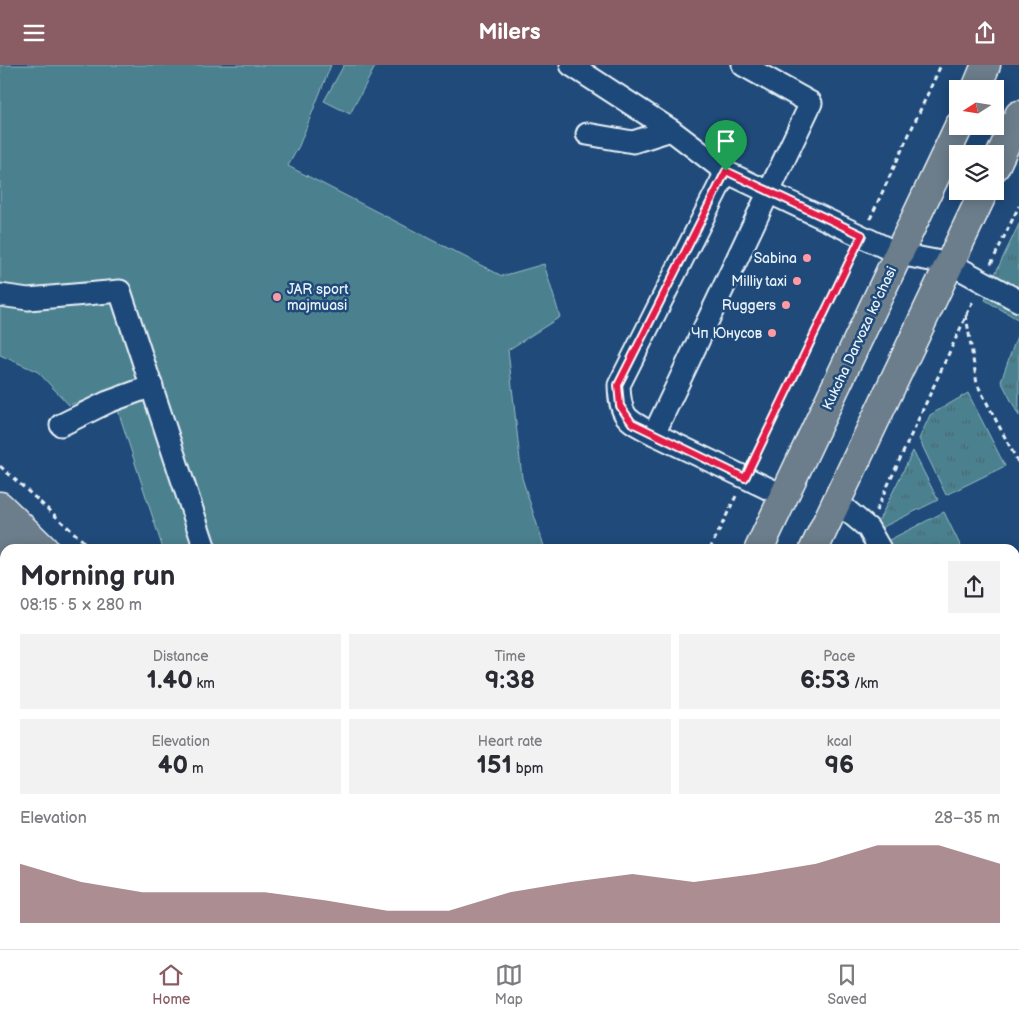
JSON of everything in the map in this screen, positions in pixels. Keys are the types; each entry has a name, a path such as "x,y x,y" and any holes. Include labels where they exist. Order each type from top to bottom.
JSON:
{"main road":[{"path":"980,80 986,65"},
{"path":"1004,148 1019,115"},
{"name":"Kukcha Darvoza ko'chasi","path":"761,544 955,135"},
{"path":"816,544 980,200"},
{"path":"0,506 39,544"}],"street":[{"path":"571,65 671,130 726,171 899,254 951,264 1019,301"},
{"path":"654,434 811,103 743,65"},
{"path":"586,134 633,142 671,130"},
{"path":"726,171 618,385 620,406 632,423 784,496"},
{"path":"0,295 28,299 120,291 203,544"},
{"path":"61,425 108,402 152,386"},
{"path":"836,502 868,528 877,544"}],"path":[{"path":"712,544 862,235 941,65"},
{"path":"868,528 966,315 1019,206"},
{"path":"966,315 977,383 1019,463"},
{"path":"0,466 86,544"}],"green space":[{"name":"JAR sport majmuasi","path":"0,65 331,65 299,146 288,166 502,276 544,264 560,317 508,350 522,478 543,544 161,544 112,392 69,405 38,372 0,355"},
{"path":"344,65 376,65 350,114 324,101"},
{"path":"1019,224 1019,289 995,274"},
{"path":"988,293 1019,311 1019,320 985,300"},
{"path":"1019,330 1019,416 1001,381"},
{"path":"968,393 1005,466 946,495 919,439 930,415"},
{"path":"913,451 938,500 881,528 878,522"},
{"path":"944,512 960,544 888,544 887,541"}],"place":[{"name":"Sabina","path":"807,258"},
{"name":"Milliy taxi","path":"797,281"},
{"name":"JAR sport majmuasi","path":"277,297"},
{"name":"Ruggers","path":"786,305"},
{"name":"Чп Юнусов","path":"772,333"}],"route":[{"path":"726,171 862,235 745,478 632,423 620,406 618,385 726,171"}]}
